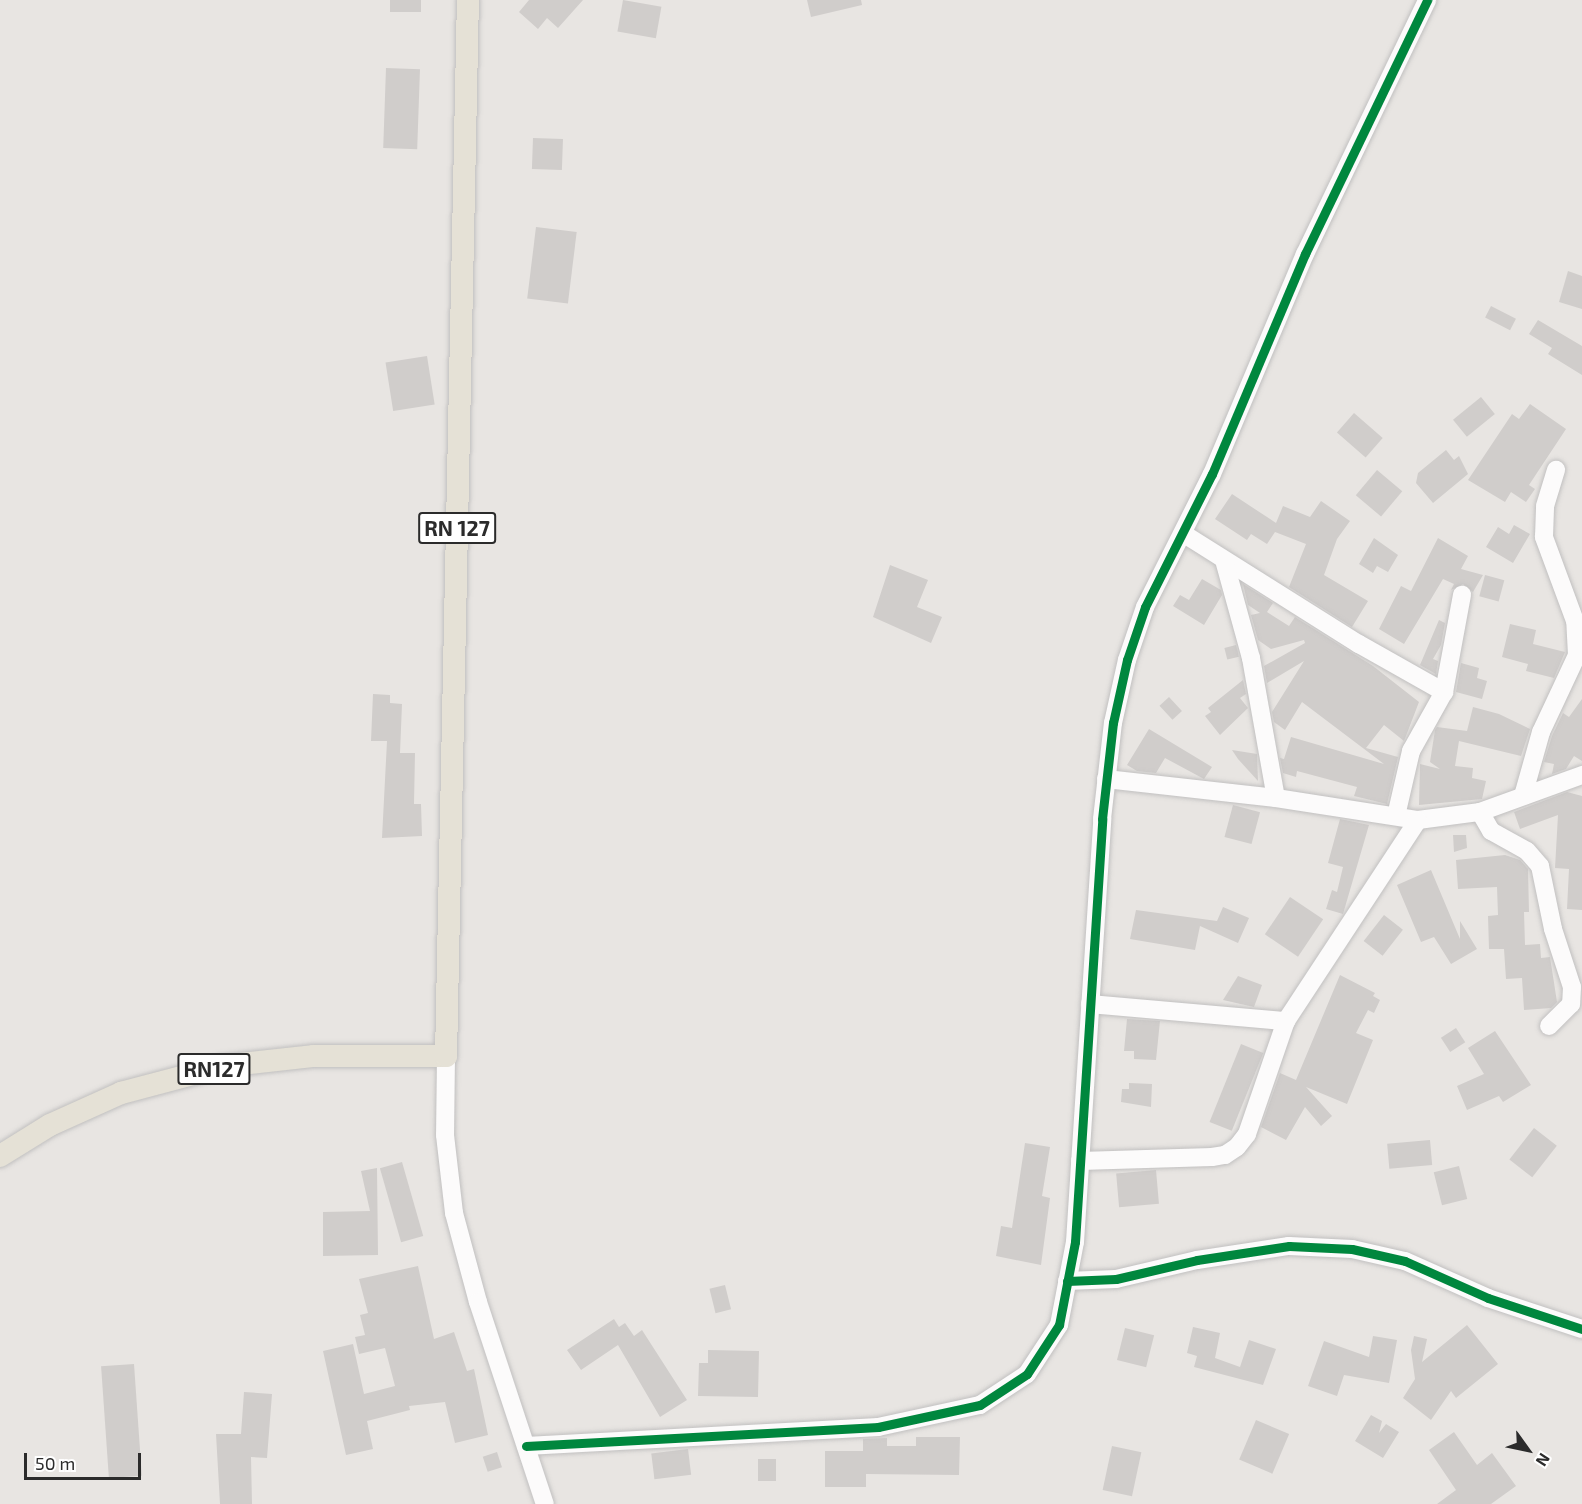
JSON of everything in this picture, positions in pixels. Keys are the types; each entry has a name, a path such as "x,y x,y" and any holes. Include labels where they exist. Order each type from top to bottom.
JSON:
{"main road":[{"name":"RN 127","path":"446,1056 468,0"},
{"name":"RN127","path":"0,1156 50,1125 121,1093 222,1066 314,1056 446,1056"}],"street":[{"path":"526,1446 878,1427 980,1405 1027,1374 1059,1325 1075,1242 1106,779 1113,723 1126,660 1145,607 1184,534 1305,254 1427,0"},
{"path":"1523,796 1541,732 1577,655 1575,621 1544,537 1545,506 1556,470"},
{"path":"1184,534 1444,692"},
{"path":"1224,560 1251,658 1276,798"},
{"path":"1396,816 1406,763 1419,731 1444,692 1462,595"},
{"path":"1106,779 1276,798 1418,820 1479,813 1582,775"},
{"path":"1479,813 1491,831 1527,851 1540,866 1553,929 1572,987 1571,1004 1549,1026"},
{"path":"1080,1161 1212,1157 1231,1151 1247,1134 1286,1021 1418,820"},
{"path":"1090,1004 1286,1021"},
{"path":"446,1056 445,1135 454,1214 545,1504"},
{"path":"1067,1281 1116,1279 1197,1260 1289,1245 1352,1249 1406,1262 1488,1298 1582,1329"}],"building":[{"path":"390,0 421,0 421,12 390,12"},
{"path":"529,0 583,0 558,28 547,18 538,29 519,12"},
{"path":"623,0 661,7 656,38 617,32"},
{"path":"807,0 861,0 862,5 811,17"},
{"path":"386,68 420,69 417,149 383,148"},
{"path":"533,138 563,139 562,170 532,169"},
{"path":"536,227 577,232 568,303 527,298"},
{"path":"1568,271 1582,276 1582,309 1559,302"},
{"path":"1491,306 1516,319 1510,330 1485,318"},
{"path":"1538,320 1582,346 1582,375 1548,354 1552,348 1529,334"},
{"path":"427,356 435,404 393,411 386,363"},
{"path":"1481,397 1495,414 1467,437 1453,420"},
{"path":"1530,404 1566,429 1529,485 1535,489 1526,502 1511,492 1505,502 1468,480 1512,414 1519,419"},
{"path":"1354,413 1383,438 1366,458 1337,433"},
{"path":"1446,450 1454,460 1459,456 1468,474 1433,503 1416,483 1418,473"},
{"path":"1377,470 1402,491 1381,516 1356,495"},
{"path":"1232,494 1276,523 1283,506 1310,517 1321,501 1350,521 1337,539 1324,575 1368,601 1352,627 1289,587 1306,544 1275,532 1267,544 1251,534 1247,540 1215,519"},
{"path":"1514,525 1530,534 1513,563 1486,547 1498,527 1509,534"},
{"path":"1374,538 1398,555 1388,572 1377,566 1373,573 1359,564"},
{"path":"1438,538 1468,556 1461,569 1483,575 1473,592 1463,584 1451,590 1454,584 1443,579 1404,644 1379,629 1401,586 1411,591"},
{"path":"890,565 928,580 917,607 942,617 931,643 873,617"},
{"path":"1485,575 1504,580 1499,601 1479,596"},
{"path":"1202,579 1221,590 1222,595 1204,625 1173,606 1180,595 1189,600"},
{"path":"1243,584 1273,603 1267,612 1289,626 1295,617 1373,666 1419,702 1404,741 1384,725 1366,748 1398,757 1387,804 1354,796 1357,787 1297,771 1296,777 1283,773 1280,758 1284,759 1291,737 1384,764 1302,702 1285,730 1274,722 1272,712 1304,661 1267,683 1264,666 1305,643 1304,640 1271,649 1258,640 1251,615 1260,613 1248,605"},
{"path":"1439,620 1445,623 1441,645 1433,659 1438,661 1436,674 1420,665"},
{"path":"1510,624 1536,630 1533,644 1565,652 1554,678 1526,671 1528,664 1502,657"},
{"path":"1236,645 1239,657 1227,660 1224,648"},
{"path":"1461,663 1479,668 1477,678 1487,681 1482,699 1456,692"},
{"path":"1243,680 1246,694 1240,698 1248,708 1220,735 1205,716 1211,712 1208,708"},
{"path":"373,694 390,695 390,703 402,704 400,753 415,753 414,804 421,804 422,836 382,838 387,741 371,741"},
{"path":"1169,697 1182,711 1172,720 1159,706"},
{"path":"1582,699 1582,761 1574,756 1566,769 1552,774 1554,764 1544,762 1552,736 1563,713 1569,717"},
{"path":"1473,707 1499,714 1530,729 1521,756 1459,741 1455,766 1473,768 1472,778 1486,781 1482,799 1419,805 1420,764 1440,769 1430,762 1435,730 1437,727 1467,731"},
{"path":"1149,729 1212,767 1204,779 1165,758 1156,773 1137,771 1127,765"},
{"path":"1232,750 1257,754 1258,781 1238,759"},
{"path":"1567,792 1582,796 1582,910 1567,909 1569,869 1555,868 1558,815 1520,829 1514,812"},
{"path":"1233,805 1260,812 1252,844 1224,837"},
{"path":"1340,819 1369,825 1343,914 1326,909 1332,890 1337,892 1343,867 1328,863"},
{"path":"1453,835 1466,835 1467,848 1454,852"},
{"path":"1505,855 1520,860 1528,869 1529,912 1524,912 1525,945 1540,944 1541,958 1550,957 1557,1002 1551,1008 1524,1010 1522,978 1506,979 1504,949 1489,949 1488,916 1498,915 1497,887 1458,889 1456,860"},
{"path":"1431,870 1460,939 1460,921 1477,949 1451,964 1434,937 1421,942 1397,885"},
{"path":"1290,897 1323,919 1298,957 1265,934"},
{"path":"1223,907 1249,918 1238,943 1200,926 1195,950 1130,939 1136,910 1217,921"},
{"path":"1384,915 1403,930 1383,956 1364,941"},
{"path":"1340,975 1375,993 1373,996 1380,1000 1374,1013 1368,1010 1356,1033 1373,1040 1347,1104 1306,1087 1332,1116 1321,1126 1305,1107 1286,1140 1261,1127 1280,1073 1296,1080"},
{"path":"1238,976 1262,985 1254,1007 1223,1000"},
{"path":"1127,1019 1160,1021 1156,1060 1134,1059 1134,1051 1124,1051"},
{"path":"1456,1028 1465,1042 1450,1052 1441,1038"},
{"path":"1495,1031 1531,1085 1503,1102 1499,1096 1467,1110 1457,1086 1484,1074 1468,1048"},
{"path":"1241,1044 1263,1053 1232,1131 1210,1122"},
{"path":"1129,1083 1152,1084 1151,1107 1121,1102 1122,1089 1129,1089"},
{"path":"1534,1128 1557,1146 1532,1177 1509,1160"},
{"path":"1430,1140 1432,1165 1389,1169 1387,1144"},
{"path":"1025,1143 1050,1147 1042,1196 1050,1198 1041,1265 996,1256 1001,1226 1012,1228"},
{"path":"402,1162 423,1236 401,1242 380,1168"},
{"path":"1459,1166 1467,1199 1442,1205 1434,1172"},
{"path":"377,1168 378,1255 323,1256 323,1212 370,1211 361,1171"},
{"path":"1156,1170 1159,1204 1119,1207 1116,1173"},
{"path":"418,1266 434,1339 454,1332 467,1371 474,1369 488,1435 455,1443 445,1402 409,1406 410,1410 367,1421 373,1449 346,1455 323,1351 353,1344 364,1394 395,1386 385,1348 359,1354 355,1337 365,1335 360,1315 368,1313 359,1279"},
{"path":"725,1285 731,1309 716,1313 709,1289"},
{"path":"614,1319 619,1327 625,1323 634,1336 642,1330 687,1400 660,1417 618,1345 581,1370 567,1350"},
{"path":"1467,1325 1498,1364 1456,1398 1451,1391 1431,1420 1403,1398 1415,1379 1411,1350 1414,1336 1427,1339 1422,1362"},
{"path":"1193,1327 1220,1333 1215,1358 1240,1367 1249,1340 1276,1349 1263,1385 1194,1367 1197,1356 1187,1353"},
{"path":"1125,1328 1154,1335 1146,1367 1117,1360"},
{"path":"1373,1336 1397,1340 1389,1383 1344,1375 1337,1396 1308,1386 1324,1341 1369,1357"},
{"path":"708,1350 759,1351 758,1397 698,1396 699,1363 708,1363"},
{"path":"134,1364 142,1476 109,1478 101,1366"},
{"path":"244,1392 272,1394 267,1458 251,1457 252,1504 220,1504 216,1434 241,1434"},
{"path":"1371,1415 1382,1421 1379,1433 1386,1424 1399,1432 1383,1458 1355,1441"},
{"path":"1256,1420 1289,1434 1272,1474 1239,1460"},
{"path":"1454,1432 1477,1465 1492,1453 1516,1486 1491,1504 1437,1504 1456,1490 1429,1450"},
{"path":"916,1437 960,1437 959,1475 866,1474 866,1487 825,1487 825,1451 863,1451 863,1439 887,1438 887,1446 916,1446"},
{"path":"1112,1446 1141,1452 1132,1496 1103,1490"},
{"path":"688,1449 691,1475 654,1479 651,1454"},
{"path":"497,1452 502,1467 488,1472 483,1457"},
{"path":"758,1459 776,1459 776,1481 758,1481"}],"cycle path":[{"path":"526,1446 878,1427 980,1405 1027,1374 1059,1325 1075,1242 1102,819 1113,723 1127,660 1145,607 1212,474 1305,254 1427,0"},
{"path":"1067,1281 1116,1279 1197,1260 1289,1246 1352,1249 1405,1261 1488,1298 1582,1329"}]}
